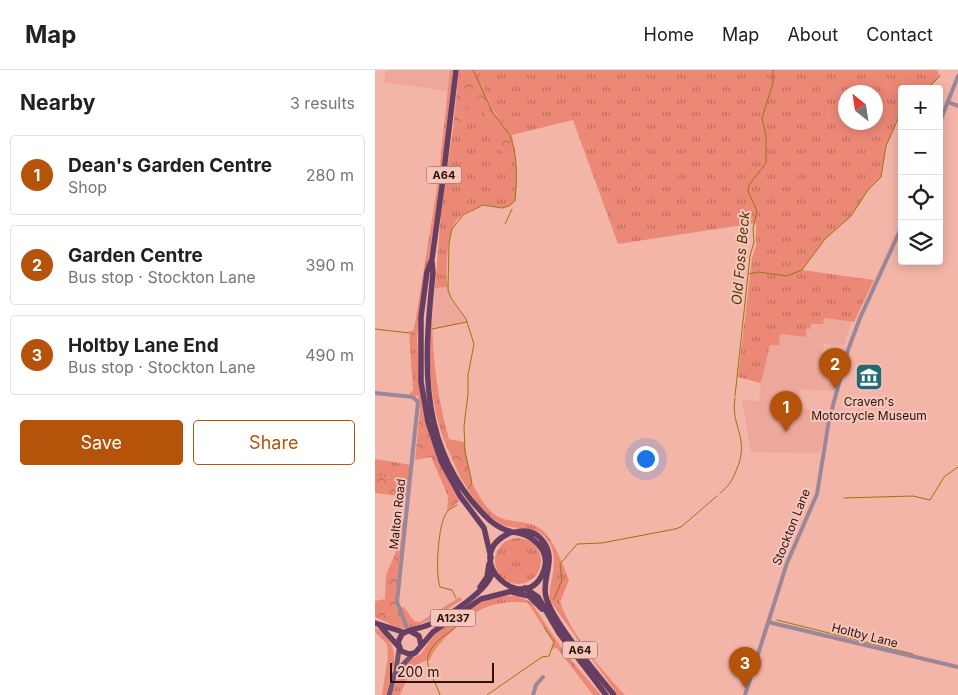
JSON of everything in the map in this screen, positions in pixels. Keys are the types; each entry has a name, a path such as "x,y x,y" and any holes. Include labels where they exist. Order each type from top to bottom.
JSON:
{"highway":[{"name":"A64","path":"456,70 432,259 433,273 426,360 427,400 441,461 460,496 485,528 491,558"},
{"name":"A64","path":"427,400 441,442 458,482 490,522 499,528 514,532 523,530 533,532 545,544 550,560 545,588 548,602 565,630 614,695"},
{"path":"514,532 537,542 546,559 542,575 534,584 523,588 504,584 493,570 491,558 499,540 514,532"},
{"name":"A64","path":"470,598 487,577 490,550"},
{"name":"A1237","path":"407,631 439,620 489,582 493,570"},
{"name":"A64","path":"523,588 538,597 547,614 606,695"},
{"name":"A1237","path":"421,645 433,632 475,602 488,596 523,588"},
{"path":"509,592 529,596 547,614"},
{"path":"377,624 407,631 419,636 421,645 415,653 404,653 377,624"},
{"path":"399,648 398,639 407,631"}],"main road":[{"path":"389,695 399,648"},
{"path":"395,673 403,662 415,653"}],"street":[{"path":"943,114 958,76"},
{"path":"948,102 958,106"},
{"name":"Stockton Lane","path":"745,695 793,545 817,494 833,402 848,350 860,318 898,235"},
{"name":"Malton Road","path":"375,393 416,398 418,407 397,602 407,631"},
{"name":"Holtby Lane","path":"768,622 958,667"},
{"path":"533,695 536,685 543,677"}],"shaded area":[{"path":"386,70 450,70 448,91 384,82"},
{"path":"448,287 451,298 467,322 432,329 432,304 435,288"},
{"path":"823,318 851,322 844,346 824,344 821,361 841,363 834,391 801,389 799,408 829,412 820,453 751,452 742,400 759,401 770,344 780,333 805,337 806,328"}],"green space":[{"path":"450,70 453,70 440,186 417,337 423,410 420,409 418,396 409,394 413,390 409,331 414,330 438,182"},
{"path":"459,70 481,70 483,86 490,104 495,114 509,127 513,140 512,150 504,154 497,146 499,132 486,115 480,96 474,104 463,111 460,122 453,128"},
{"path":"481,70 937,70 940,76 931,85 898,85 898,119 886,146 881,177 868,190 851,216 825,239 802,270 874,280 854,322 824,318 823,324 811,324 811,329 806,328 806,337 780,334 779,345 770,345 761,383 738,377 752,258 756,246 756,223 618,244 573,120 512,135 490,104 483,86"},
{"path":"480,95 486,115 499,132 500,138 512,150 514,145 515,148 517,178 515,201 504,207 483,205 461,216 456,221 449,244 447,263 448,287 435,288 441,213 453,128 460,122 463,111 474,104"},
{"path":"432,304 436,372 449,439 443,438 434,404 430,372"},
{"path":"420,409 423,410 438,460 459,501 447,512 448,496 431,457 415,460"},
{"path":"443,438 464,442 472,483 468,489 460,477"},
{"path":"375,459 400,463 398,476 393,478 375,476"},
{"path":"400,463 410,465 406,497 375,493 375,476 393,478 398,475"},
{"path":"472,483 484,503 496,516 537,527 550,539 569,580 560,602 565,615 588,652 625,695 618,695 550,601 554,558 549,541 536,531 506,526 490,517 468,489"},
{"path":"401,520 404,521 396,603 397,623 392,625 375,617 375,601 385,599 386,575 395,554"},
{"path":"523,538 527,539 537,548 540,552 540,570 531,580 523,584 513,584 505,580 496,570 495,556 499,548 509,539"},
{"path":"505,596 518,596 531,602 565,653 601,695 593,695 557,648 552,649 553,642 528,603 516,602 499,603 487,607 468,618 445,638 430,660 424,661 415,668 400,695 391,695 401,670 411,659 421,654 434,635 485,600"},
{"path":"460,597 462,600 428,621 408,628 399,628 392,625 398,619 396,614 397,608 404,607 414,621 420,622"},
{"path":"375,627 390,638 388,639 394,653 386,695 382,695 388,656 387,644 375,632"}],"waterway":[{"path":"473,70 493,113 509,134"},
{"name":"Old Foss Beck","path":"735,396 750,256 754,242 753,228 757,211 748,191 749,185 766,163 766,136 762,118 773,83 773,70"},
{"path":"931,85 940,76"},
{"path":"749,274 758,272 787,276 802,270 825,239 851,216 868,190 881,177 886,146 898,119"},
{"path":"468,489 472,483 465,452 464,426 468,375 474,344 466,319 451,298 448,290 449,243 452,229 463,215 483,205 502,208 509,206 515,201 516,160 510,136"},
{"path":"505,224 512,209"},
{"path":"432,329 467,322"},
{"path":"375,329 409,333"},
{"name":"Old Foss Beck","path":"720,493 731,481 740,460 741,441 735,417 735,398"},
{"path":"844,498 913,496 930,500 944,477 958,467"},
{"name":"Old Foss Beck","path":"554,599 562,580 560,564 577,544 602,543 681,527 717,496"},
{"path":"456,598 452,590 440,587 438,560 441,526 448,511 457,505"},
{"path":"777,620 913,654"},
{"path":"440,695 429,669 429,652 437,642 458,625 457,622"},
{"name":"Old Foss Beck","path":"487,695 542,657 549,656 554,642 544,627"}],"place":[{"name":"Craven's Motorcycle Museum","path":"869,377"},
{"name":"Garden Centre","path":"835,389"},
{"name":"Dean's Garden Centre","path":"786,432"},
{"name":"Holtby Lane End","path":"745,688"}]}
